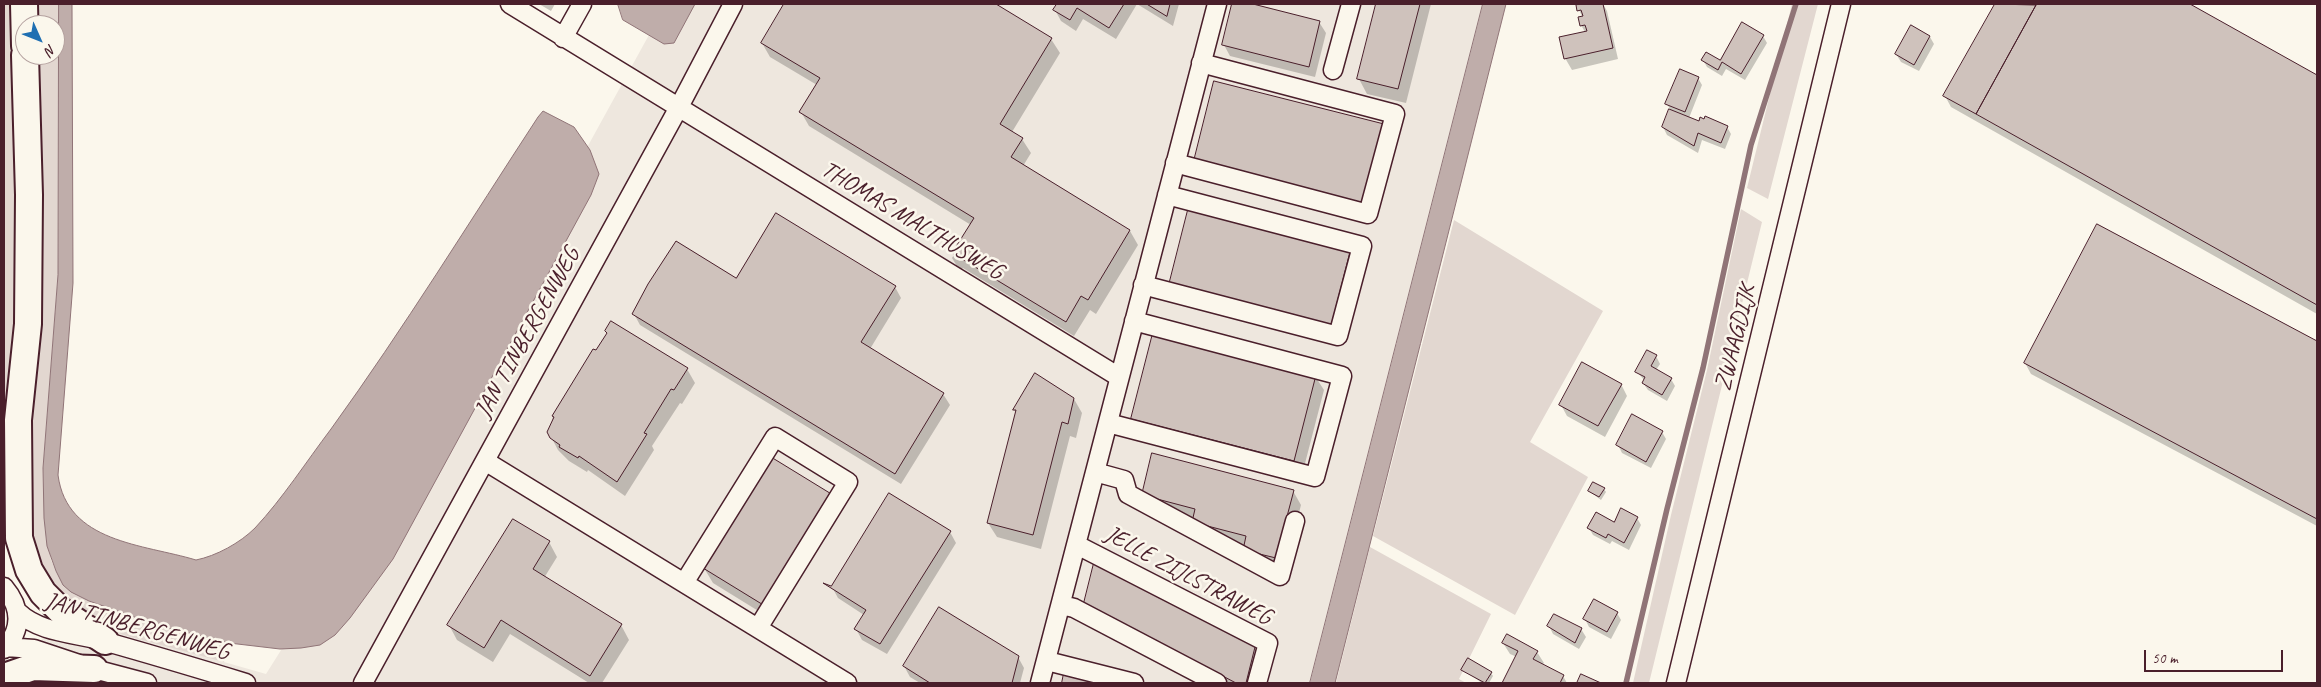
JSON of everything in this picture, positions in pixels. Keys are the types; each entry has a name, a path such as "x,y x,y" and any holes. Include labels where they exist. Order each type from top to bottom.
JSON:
{"highway":[{"path":"4,490 18,420 28,324 30,195 25,65"},
{"path":"18,420 18,538 29,570 51,603 105,641"},
{"path":"4,677 34,667 94,669"}],"street":[{"name":"THOMAS MALTHUSWEG","path":"510,4 1119,376"},
{"path":"563,38 582,4"},
{"name":"JAN TINBERGENWEG","path":"363,683 679,107 733,4"},
{"name":"JELLE ZIJLSTRAWEG","path":"1040,683 1062,605 1119,376 1217,4"},
{"path":"1333,70 1350,4"},
{"name":"ZWAAGDIJK","path":"1676,683 1842,4"},
{"path":"1175,163 1368,214 1395,114 1202,63"},
{"path":"1144,285 1338,336 1362,246 1167,195"},
{"path":"1108,423 1315,477 1342,376 1134,321"},
{"path":"684,583 774,437 783,442 848,482 758,628"},
{"path":"485,461 847,683"},
{"name":"JELLE ZIJLSTRAWEG","path":"1095,472 1124,480 1128,494 1280,576 1295,521"},
{"name":"JELLE ZIJLSTRAWEG","path":"1077,545 1268,643 1257,683"},
{"path":"4,587 11,595 18,612 17,630 5,648"},
{"path":"1062,605 1074,608 1218,683"},
{"name":"JAN TINBERGENWEG","path":"18,612 29,621 41,626 105,641 246,683"},
{"name":"JAN TINBERGENWEG","path":"5,648 34,648 94,669 147,683"},
{"path":"1047,661 1134,683"}],"shaded area":[{"path":"4,4 16,4 17,198 13,344 4,424"},
{"path":"33,4 59,4 59,15 34,15"},
{"path":"59,4 72,4 73,283 58,475 64,498 76,515 92,528 131,544 196,560 220,552 249,534 285,492 358,391 543,111 574,127 590,150 599,174 591,195 393,559 350,618 335,635 320,645 280,649 229,643 160,626 89,601 71,592 63,585 56,571 47,546 44,518 43,468 58,275 59,65 65,65 65,15 59,15"},
{"path":"618,4 695,4 674,43 664,44 623,20"},
{"path":"666,4 1484,4 1310,683 26,683 59,595 224,662 266,674 513,282"},
{"path":"1483,4 1506,4 1335,683 1310,683"},
{"path":"1792,4 1818,4 1768,199 1747,188"},
{"path":"36,65 59,65 58,275 43,468 46,534 51,560 56,571 160,626 229,643 224,662 124,635 88,621 59,601 27,538"},
{"path":"1741,209 1762,222 1649,683 1633,683 1671,515 1707,370"},
{"path":"1454,220 1603,311 1530,442 1588,477 1515,615 1373,536"},
{"path":"1370,547 1491,614 1459,679 1466,683 1336,683"},
{"path":"23,678 72,678 96,683 9,683"}],"building":[{"path":"784,4 996,4 1052,38 1000,124 1023,138 1011,157 1130,230 1088,300 1081,296 1066,322 952,253 974,218 799,112 820,78 761,43"},
{"path":"1057,4 1124,4 1109,28 1077,8 1070,20 1053,10"},
{"path":"1147,4 1170,4 1167,16"},
{"path":"1232,4 1253,4 1320,21 1309,67 1222,45"},
{"path":"1376,4 1420,4 1398,89 1357,79"},
{"path":"1603,4 1613,48 1564,59 1559,37 1587,31 1585,25 1580,26 1578,17 1583,16 1581,10 1577,11 1576,5"},
{"path":"1995,4 2036,5 1976,114 1943,96"},
{"path":"2033,4 2190,4 2317,75 2317,305 1976,114 2036,5"},
{"path":"1742,22 1764,35 1741,74 1722,62 1718,70 1701,60 1706,52 1720,60"},
{"path":"1911,25 1930,36 1914,65 1895,54"},
{"path":"1680,69 1699,77 1685,112 1665,104"},
{"path":"1214,81 1384,124 1362,206 1194,161"},
{"path":"1669,109 1699,121 1700,117 1704,119 1705,116 1728,126 1721,143 1698,133 1694,146 1662,127"},
{"path":"1188,210 1350,252 1331,326 1169,285"},
{"path":"776,213 896,286 861,342 944,393 895,474 632,314 648,284 676,241 736,278"},
{"path":"2097,224 2317,341 2317,519 2024,363"},
{"path":"611,321 688,368 674,390 671,389 644,433 647,434 617,482 579,456 578,458 559,447 560,445 550,438 547,432 554,417 552,416 593,349 596,350 607,333 605,331"},
{"path":"1153,333 1316,375 1294,461 1131,419"},
{"path":"1647,350 1657,355 1651,366 1672,378 1662,395 1642,383 1645,377 1635,372"},
{"path":"1582,362 1622,384 1598,426 1559,405"},
{"path":"1035,373 1074,398 1068,424 1062,422 1033,535 987,523 1016,410 1013,410"},
{"path":"1632,414 1663,431 1646,462 1616,445"},
{"path":"1152,453 1294,490 1276,558 1243,550 1246,536 1192,522 1195,509 1142,495"},
{"path":"771,457 833,495 765,606 703,568"},
{"path":"1593,482 1605,488 1599,497 1588,491"},
{"path":"889,493 951,531 880,644 854,629 866,610 823,583 831,586"},
{"path":"1621,508 1638,517 1624,543 1608,534 1606,538 1587,528 1596,512 1614,522"},
{"path":"513,519 550,541 533,569 622,624 590,676 501,620 484,648 447,625"},
{"path":"1095,559 1256,643 1246,683 1236,683 1084,603"},
{"path":"1594,599 1618,612 1607,632 1583,619"},
{"path":"939,607 1019,656 1012,683 930,683 903,666"},
{"path":"1554,614 1582,628 1575,643 1547,626"},
{"path":"1507,634 1538,651 1533,659 1564,675 1560,683 1502,683 1518,651 1502,643"},
{"path":"1468,658 1492,672 1485,683 1461,670"},
{"path":"1064,673 1107,683 1062,683"},
{"path":"1581,674 1601,683 1577,683"}],"waterway":[{"path":"1626,683 1703,368 1751,145 1796,4"}]}
